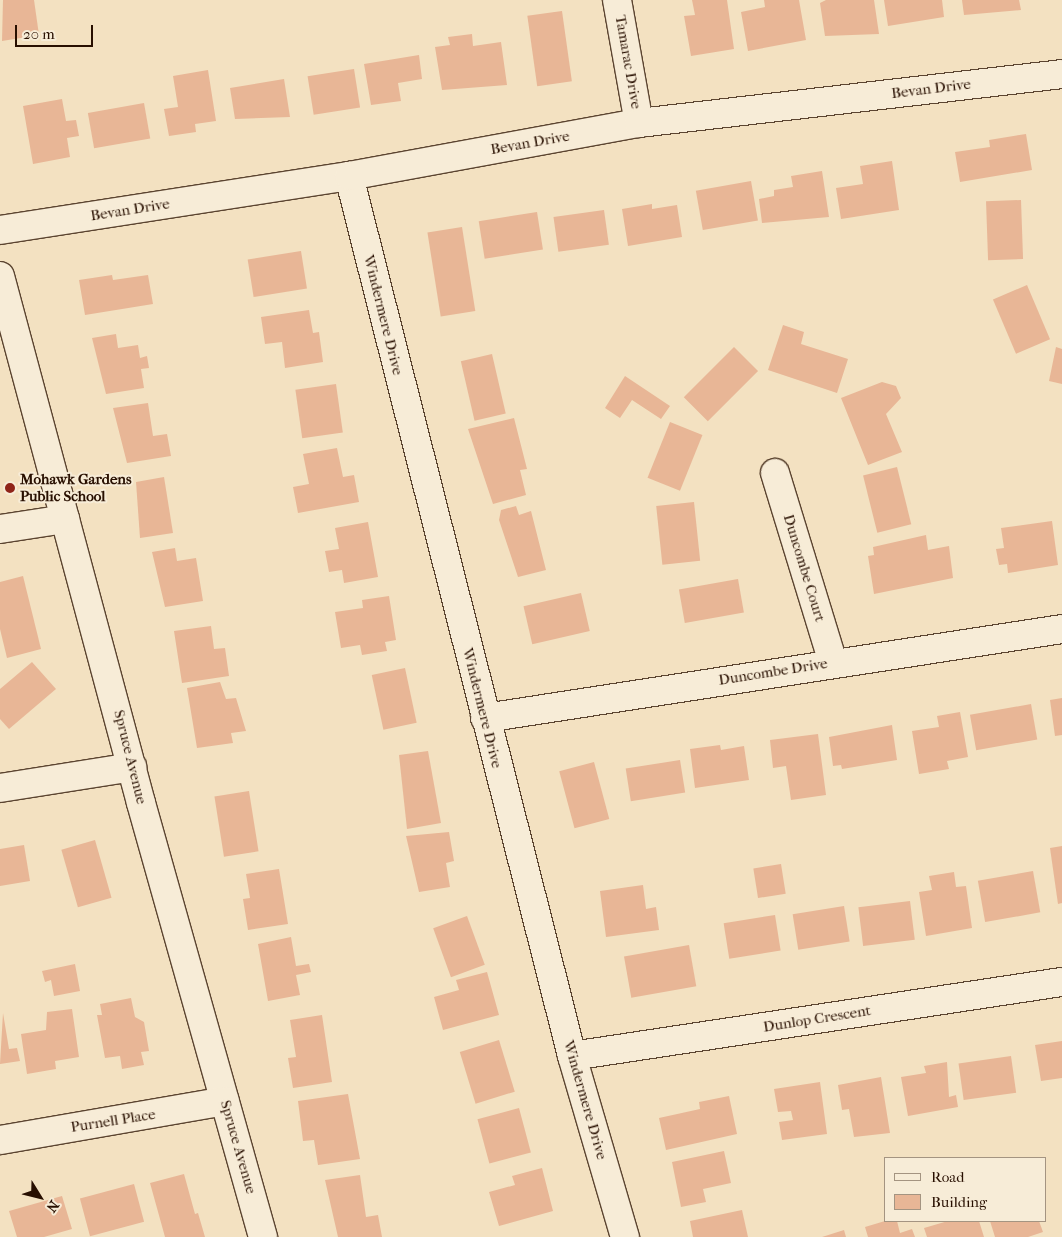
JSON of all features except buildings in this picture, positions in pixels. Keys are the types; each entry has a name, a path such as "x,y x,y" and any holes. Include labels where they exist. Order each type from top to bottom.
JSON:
{"street":[{"name":"Tamarac Drive","path":"617,0 639,123"},
{"name":"Bevan Drive","path":"0,230 349,176 639,123 1062,74"},
{"name":"Windermere Drive","path":"349,176 484,718 572,1056 625,1237"},
{"name":"Spruce Avenue","path":"0,276 132,767 263,1237"},
{"name":"Duncombe Court","path":"775,473 833,663"},
{"path":"0,529 65,519"},
{"name":"Duncombe Drive","path":"484,718 1062,629"},
{"path":"0,788 132,767"},
{"name":"Dunlop Crescent","path":"572,1056 1062,982"},
{"name":"Purnell Place","path":"0,1140 225,1101"}],"place":[{"name":"Mohawk Gardens Public School","path":"10,488"}]}
